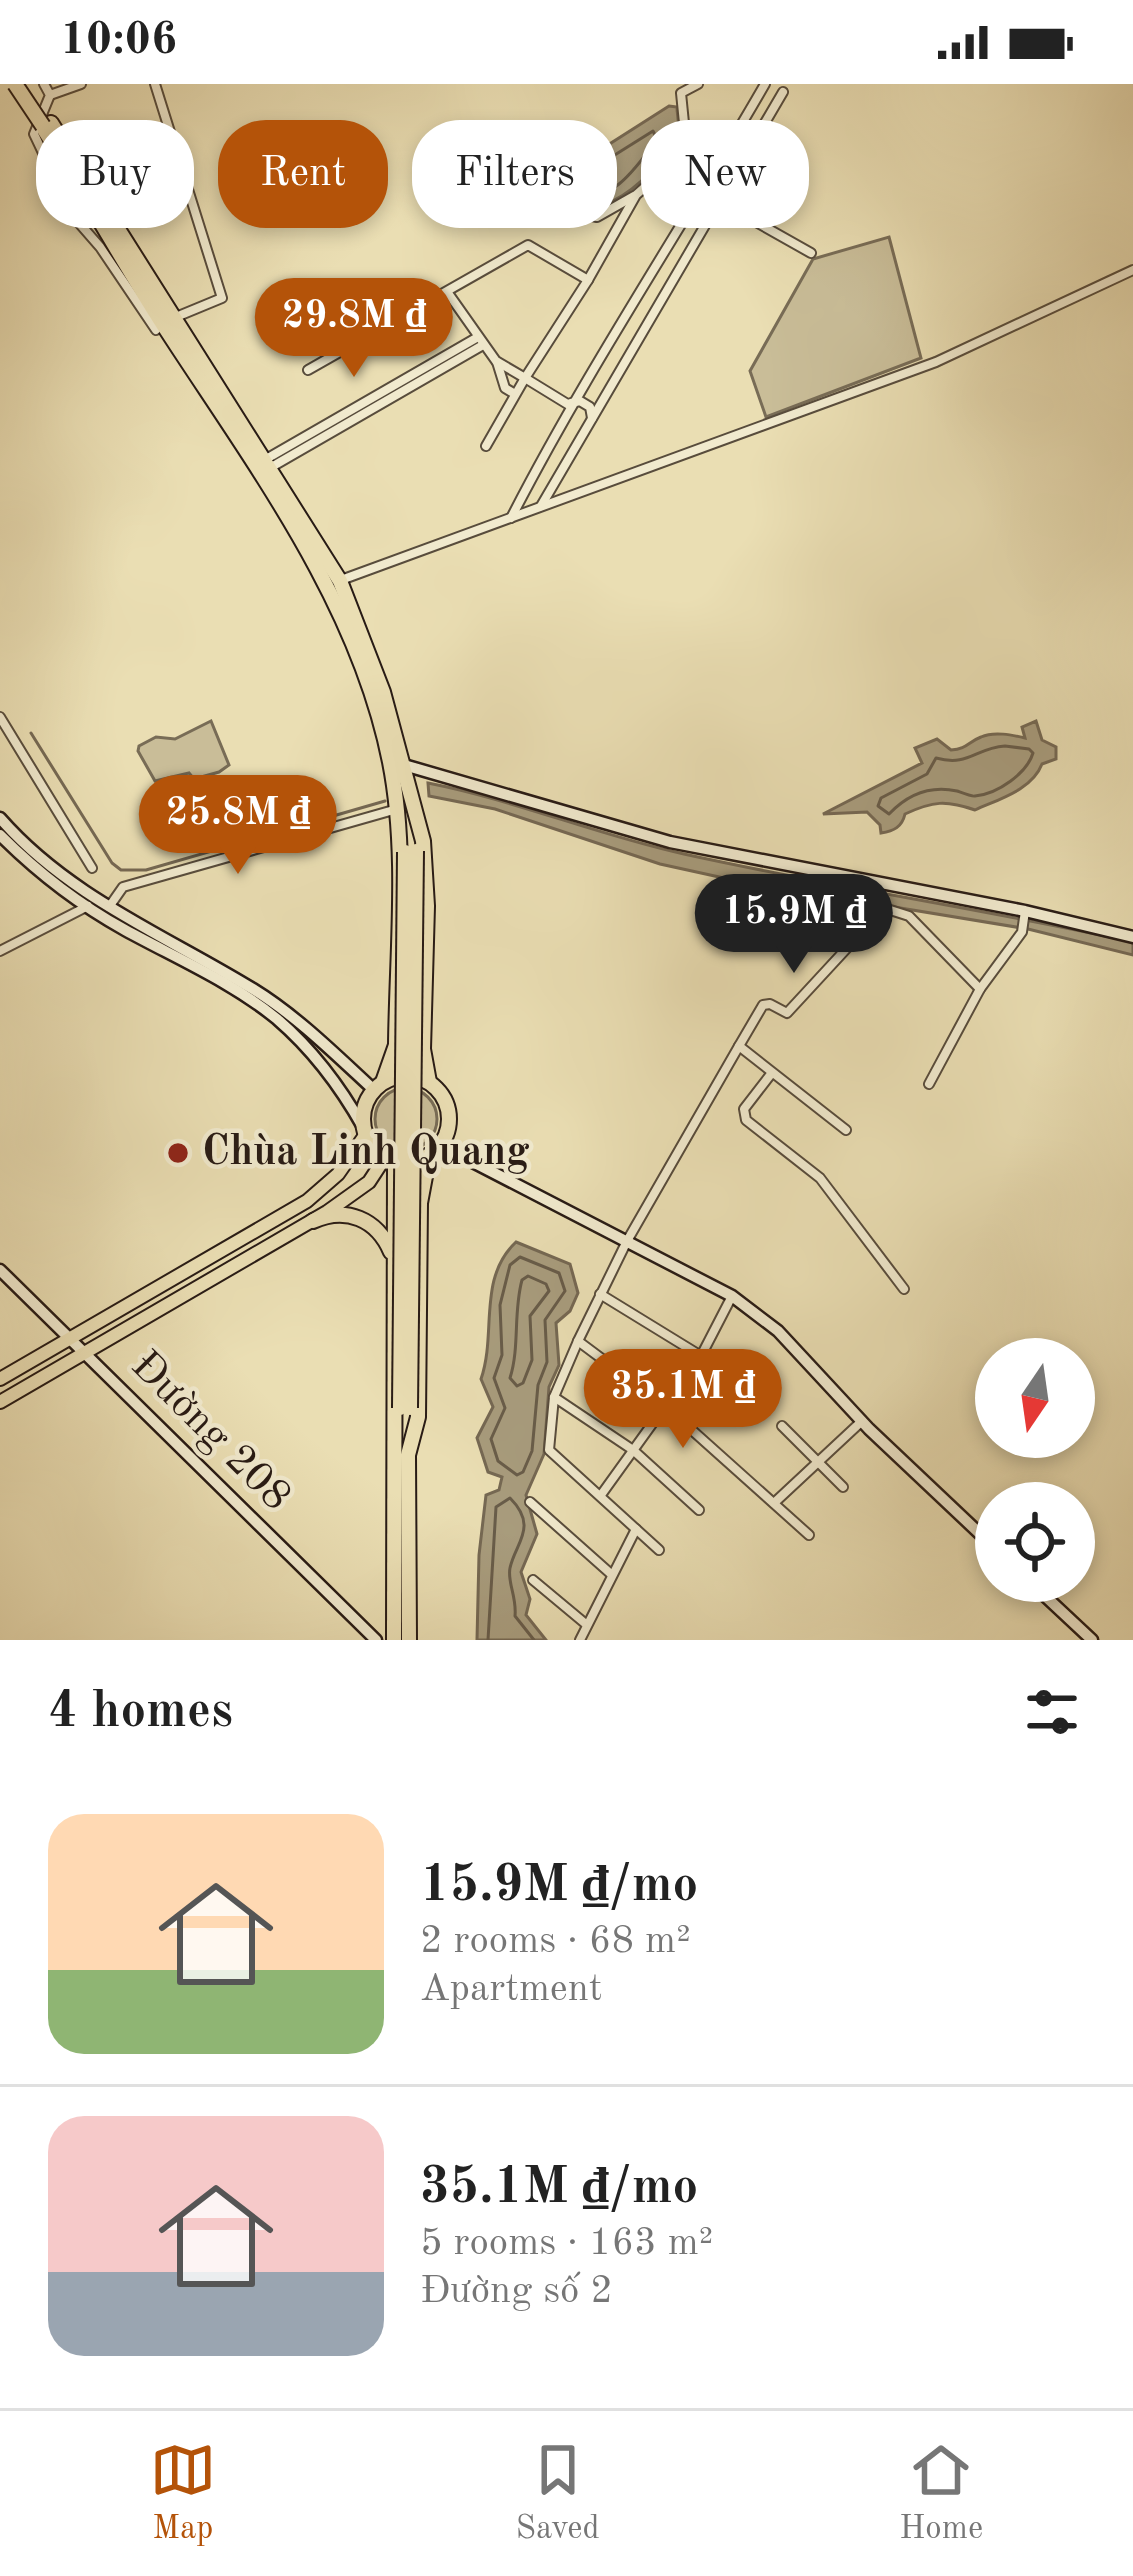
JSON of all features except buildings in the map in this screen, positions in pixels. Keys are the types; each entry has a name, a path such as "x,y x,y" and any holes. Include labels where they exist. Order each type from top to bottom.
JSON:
{"highway":[{"path":"15,84 43,120"},
{"path":"26,84 44,120"},
{"path":"107,228 163,324 340,580 383,692 404,765 395,1052 365,1107 365,1131 390,1158 415,1161 434,1150"},
{"path":"115,228 263,466 358,655 405,808 424,850 423,1056 429,1082"},
{"path":"394,1640 405,1408 410,851 405,808"},
{"path":"379,1086 410,1076 429,1082 444,1097 449,1125 434,1150 420,1203 418,1417 402,1455"},
{"path":"390,1158 393,1409 402,1455 409,1640"},
{"path":"313,1221 333,1214 362,1219 380,1232 392,1260"}],"main road":[{"path":"404,765 670,842 1133,938"},
{"path":"0,818 49,866 108,908 259,992 379,1086"},
{"path":"0,835 38,872 83,905 221,982 278,1020 329,1073 365,1131 324,1189 0,1379"},
{"path":"434,1150 732,1296 778,1331 862,1421 975,1529"},
{"path":"0,1402 313,1221 369,1182 390,1158"},
{"path":"271,1222 284,1225 281,1239"},
{"name":"Đường 208","path":"0,1270 376,1640"},
{"path":"1051,1602 1092,1640"}],"street":[{"path":"44,84 50,95"},
{"path":"81,84 50,95 34,134 74,217 156,331"},
{"path":"155,84 222,298 175,318"},
{"path":"685,120 681,93 698,84"},
{"path":"744,120 765,84"},
{"path":"767,120 783,92"},
{"path":"617,206 641,191"},
{"path":"486,446 636,195"},
{"path":"511,518 568,408 680,228"},
{"path":"540,508 705,228"},
{"path":"766,228 811,253"},
{"path":"308,370 528,244 588,280"},
{"path":"340,580 936,362 1133,270"},
{"path":"448,293 496,361 505,388 515,394"},
{"path":"263,466 480,341"},
{"path":"496,361 568,408 575,426 591,421"},
{"path":"568,408 580,400 590,407 591,421"},
{"path":"0,717 92,868"},
{"path":"0,951 83,905 108,908 123,887 405,808"},
{"path":"800,893 909,916 980,989"},
{"path":"659,1550 549,1450 554,1397 627,1241 763,1005 787,1013 884,908"},
{"path":"929,1084 980,989 1022,930 1025,913"},
{"path":"739,1046 846,1130"},
{"path":"771,1074 744,1109 746,1120 820,1178 904,1289"},
{"path":"600,1294 701,1357 752,1397"},
{"path":"601,1495 701,1357 732,1296"},
{"path":"578,1341 665,1406 809,1535"},
{"path":"554,1397 634,1450 699,1510"},
{"path":"773,1503 862,1421"},
{"path":"782,1426 843,1487"},
{"path":"530,1502 611,1574"},
{"path":"580,1640 636,1529"},
{"path":"533,1580 586,1625"}],"shaded area":[{"path":"889,237 921,358 766,417 750,371 813,259"},
{"path":"211,721 229,765 194,779 189,773 155,781 139,746 156,737 175,739"},
{"path":"406,1088 428,1097 437,1119 428,1141 406,1150 384,1141 375,1119 384,1097"}],"water":[{"path":"669,106 677,107 678,120 647,120"},
{"path":"641,124 641,182 617,198 617,139"},
{"path":"1036,721 1042,740 1056,747 1056,759 1042,764 1023,787 994,802 975,810 947,803 924,806 905,814 897,828 881,833 880,825 867,812 823,814 922,763 915,748 937,739 951,750 992,734 1025,738 1022,727"},
{"path":"428,783 684,854 1133,942 1133,955 1028,929 660,864 495,809 429,796"},
{"path":"516,1242 570,1264 578,1293 570,1311 556,1323 559,1365 549,1387 544,1454 526,1495 537,1534 521,1572 530,1599 526,1615 546,1640 477,1640 486,1495 499,1490 502,1477 488,1472 477,1438 493,1407 481,1379 496,1273"}],"waterway":[{"path":"31,733 112,863 121,870 146,870 385,801"}],"place":[{"name":"Chùa Linh Quang","path":"178,1153"}]}
